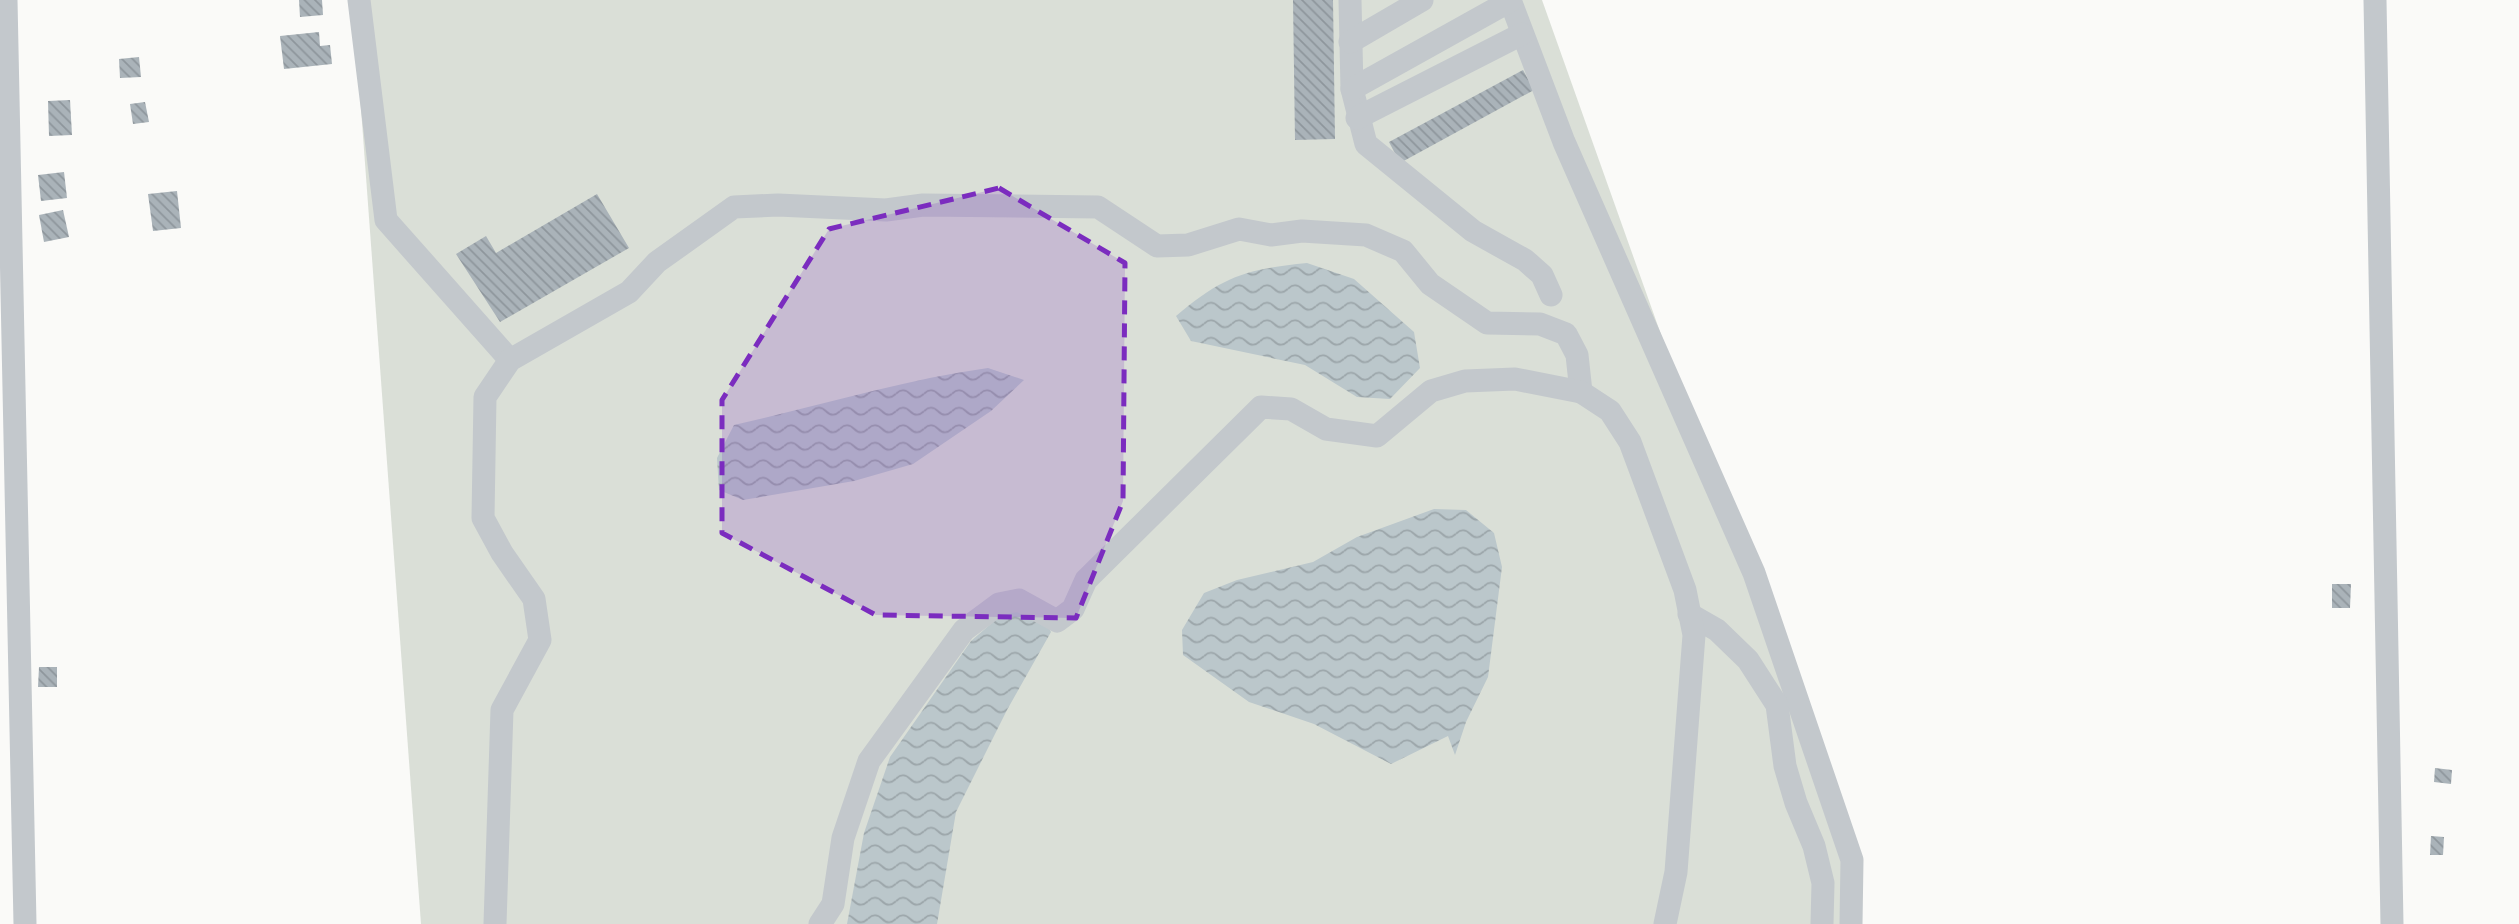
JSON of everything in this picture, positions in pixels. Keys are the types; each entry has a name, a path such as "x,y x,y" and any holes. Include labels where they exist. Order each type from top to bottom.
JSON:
{"street":[{"path":"6,0 25,924"},
{"path":"359,0 386,220 510,360"},
{"path":"1350,0 1352,89 1357,118 1366,144 1473,231 1525,260 1542,275 1577,355 1581,392"},
{"path":"1350,42 1422,0"},
{"path":"1352,89 1510,0 1564,142 1754,573 1852,860 1851,924"},
{"path":"2375,0 2392,924"},
{"path":"1357,118 1522,34"},
{"path":"495,924 502,710 540,640 534,599 502,553 483,518 485,397 510,360 629,292 657,262 734,207 778,205 886,210 923,205 1098,207 1157,246 1188,245 1239,229 1270,235 1302,232 1366,235 1403,251 1430,284 1487,323 1540,324 1566,334"},
{"path":"1540,324 1551,295"},
{"path":"820,924 833,904 843,838 869,761 964,630 999,604 1019,600 1057,621 1073,609 1086,580 1261,407 1291,409 1326,429 1377,436 1431,391 1465,381 1515,379 1581,392 1610,411 1630,442 1685,590 1694,635 1676,873 1665,924"},
{"path":"1689,614 1717,630 1748,660 1777,705 1785,766 1814,846 1823,883 1822,924"}],"highlighted area":[{"path":"999,188 1125,263 1123,501 1076,618 876,615 722,533 722,400 829,229"}],"shaded area":[{"path":"353,0 1542,0 1753,593 1862,924 421,924"}],"water":[{"path":"1307,263 1354,279 1414,332 1420,368 1390,399 1357,397 1305,365 1191,341 1176,316 1222,283 1268,268"},
{"path":"988,368 1024,380 991,411 913,464 854,481 743,500 719,490 717,458 734,425 892,386"},
{"path":"1434,509 1466,510 1494,533 1502,567 1488,677 1466,722 1455,755 1448,736 1391,764 1314,724 1249,702 1183,655 1182,630 1204,593 1237,580 1313,562 1357,537"},
{"path":"1037,605 1051,632 1007,710 956,812 937,924 847,924 864,833 890,757 971,641 1008,609"}],"building":[{"path":"299,0 322,0 323,15 300,17"},
{"path":"1293,0 1333,0 1335,139 1295,140"},
{"path":"319,32 320,46 330,45 332,64 284,69 280,36"},
{"path":"139,57 141,77 120,78 119,59"},
{"path":"1523,70 1534,90 1400,163 1389,142"},
{"path":"70,100 72,135 49,136 48,101"},
{"path":"145,102 149,122 133,124 130,104"},
{"path":"64,172 67,198 41,201 38,175"},
{"path":"177,191 181,228 153,231 148,194"},
{"path":"597,194 629,248 500,322 456,254 486,236 496,253"},
{"path":"63,210 69,237 44,242 39,215"},
{"path":"2332,584 2351,584 2350,608 2332,608"},
{"path":"39,667 57,667 57,687 38,687"},
{"path":"2435,768 2452,770 2451,784 2434,782"},
{"path":"2431,836 2444,837 2443,855 2430,855"}]}
